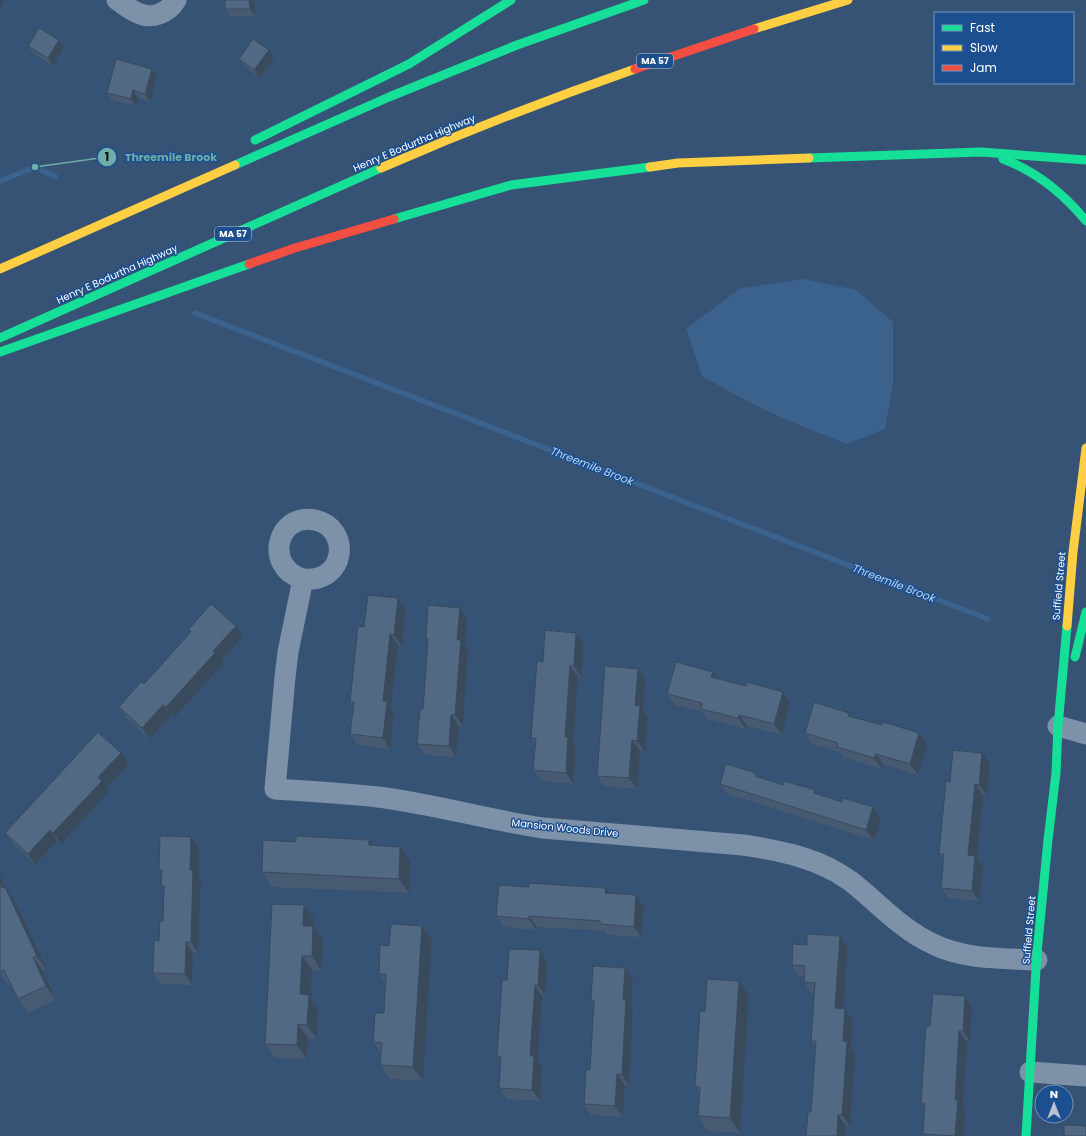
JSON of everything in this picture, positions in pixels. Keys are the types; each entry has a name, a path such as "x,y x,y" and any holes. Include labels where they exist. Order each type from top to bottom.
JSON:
{"main road":[{"path":"248,144 409,64 511,0"},
{"path":"0,269 389,97 517,45 644,0"},
{"name":"Henry E Bodurtha Highway","path":"0,338 369,173 474,129 595,82 660,59 776,21 848,0"},
{"path":"981,152 1024,167 1037,175 1061,193 1079,212 1086,222"},
{"path":"0,352 295,248 511,185 678,163 981,152 1086,160"},
{"path":"45,249 159,189"},
{"name":"Suffield Street","path":"1026,1136 1037,960 1056,773 1058,726 1073,552 1083,498 1086,448"},
{"name":"Suffield Street","path":"1058,726 1086,612"}],"street":[{"path":"117,0 138,14 150,16 167,10 176,0"},
{"name":"Mansion Woods Drive","path":"303,580 288,652 275,788 378,797 454,810 516,824 543,828 768,848 814,861 834,871 852,882 905,928 933,945 969,955 1037,960"},
{"path":"1058,726 1086,734"},
{"path":"1030,1072 1086,1076"}],"water":[{"path":"804,279 856,290 893,322 893,384 885,429 847,444 784,419 737,396 702,376 686,329 741,288"}],"building":[{"path":"225,0 249,0 250,9 225,9"},
{"path":"39,28 59,40 48,58 28,46"},
{"path":"253,39 269,50 254,70 239,59"},
{"path":"116,59 152,69 145,94 133,90 131,99 107,93"},
{"path":"368,595 398,598 394,635 390,634 383,701 387,702 383,738 350,734 354,702 350,702 358,626 364,627"},
{"path":"211,604 236,626 213,651 215,653 166,707 163,705 142,728 119,707 141,682 144,684 191,632 189,629"},
{"path":"428,605 460,608 457,640 461,640 455,715 451,715 449,746 417,744 420,709 423,709 428,639 426,639"},
{"path":"545,630 576,633 574,666 570,666 565,737 568,737 566,773 533,770 536,738 531,738 537,661 543,662"},
{"path":"676,662 713,672 711,677 746,686 747,682 783,692 774,724 739,715 738,718 701,709 702,703 667,694"},
{"path":"605,666 638,669 635,705 640,706 637,741 632,740 629,778 597,776"},
{"path":"814,702 849,713 848,716 882,725 883,722 919,733 910,764 876,754 874,758 837,747 838,743 805,733"},
{"path":"98,732 121,753 98,777 102,781 53,833 50,830 28,854 5,833"},
{"path":"953,750 982,753 979,785 975,784 968,855 975,856 972,891 941,888 944,854 939,854 946,781 950,782"},
{"path":"726,764 756,773 755,776 783,785 784,781 815,790 814,793 842,802 843,798 873,807 866,830 720,784"},
{"path":"160,836 191,837 190,870 193,870 191,942 186,942 185,974 153,973 154,940 159,941 160,921 163,921 164,886 161,886 162,870 159,870"},
{"path":"296,836 369,840 369,845 400,847 399,879 262,872 263,840 296,842"},
{"path":"0,883 2,888 5,887 37,956 33,957 46,986 18,999 4,970 0,972"},
{"path":"529,883 606,888 605,893 636,895 634,927 600,924 600,921 529,916 529,919 496,916 499,885 529,887"},
{"path":"272,904 304,905 303,926 313,926 312,956 302,956 300,994 309,995 307,1025 298,1024 297,1045 265,1044"},
{"path":"391,924 422,926 413,1067 380,1065 382,1043 373,1042 375,1013 384,1013 386,974 379,974 380,945 389,946"},
{"path":"807,934 840,936 835,1008 845,1009 843,1041 847,1042 842,1115 838,1115 837,1136 806,1136 808,1112 811,1112 816,1041 811,1041 815,983 804,982 805,966 792,965 793,944 807,945"},
{"path":"509,949 540,950 538,985 535,985 530,1056 534,1056 532,1090 499,1088 501,1057 497,1056 502,980 507,980"},
{"path":"593,966 625,968 623,1000 626,1000 622,1075 617,1074 615,1106 584,1104 586,1070 590,1070 594,1000 591,1000"},
{"path":"707,979 739,981 730,1118 698,1116 700,1087 695,1086 700,1011 705,1011"},
{"path":"933,994 965,996 963,1031 959,1031 955,1100 958,1100 955,1136 923,1134 925,1104 921,1103 926,1026 930,1026"},
{"path":"1064,1125 1086,1126 1086,1136 1064,1136"}],"waterway":[{"name":"Threemile Brook","path":"0,181 35,167 56,177"},
{"name":"Threemile Brook","path":"195,313 988,619"}],"traffic: fast":[{"path":"255,140 409,64 511,0"},
{"path":"235,165 389,97 517,45 644,0"},
{"path":"809,158 981,152 1086,160"},
{"path":"1003,159 1027,170 1049,184 1068,201 1086,221"},
{"path":"394,219 511,185 650,167"},
{"path":"0,338 381,168"},
{"path":"0,352 249,264"},
{"path":"1075,657 1086,612"},
{"path":"1026,1136 1037,953 1056,773 1058,726 1067,626"}],"traffic: slow":[{"path":"754,29 848,0"},
{"path":"381,168 507,116 635,69"},
{"path":"650,167 678,163 809,158"},
{"path":"0,269 235,165"},
{"path":"1067,626 1073,552 1086,448"}],"traffic: jam":[{"path":"635,69 754,29"},
{"path":"249,264 295,248 394,219"}],"place":[{"name":"Threemile Brook","path":"35,167"}]}
